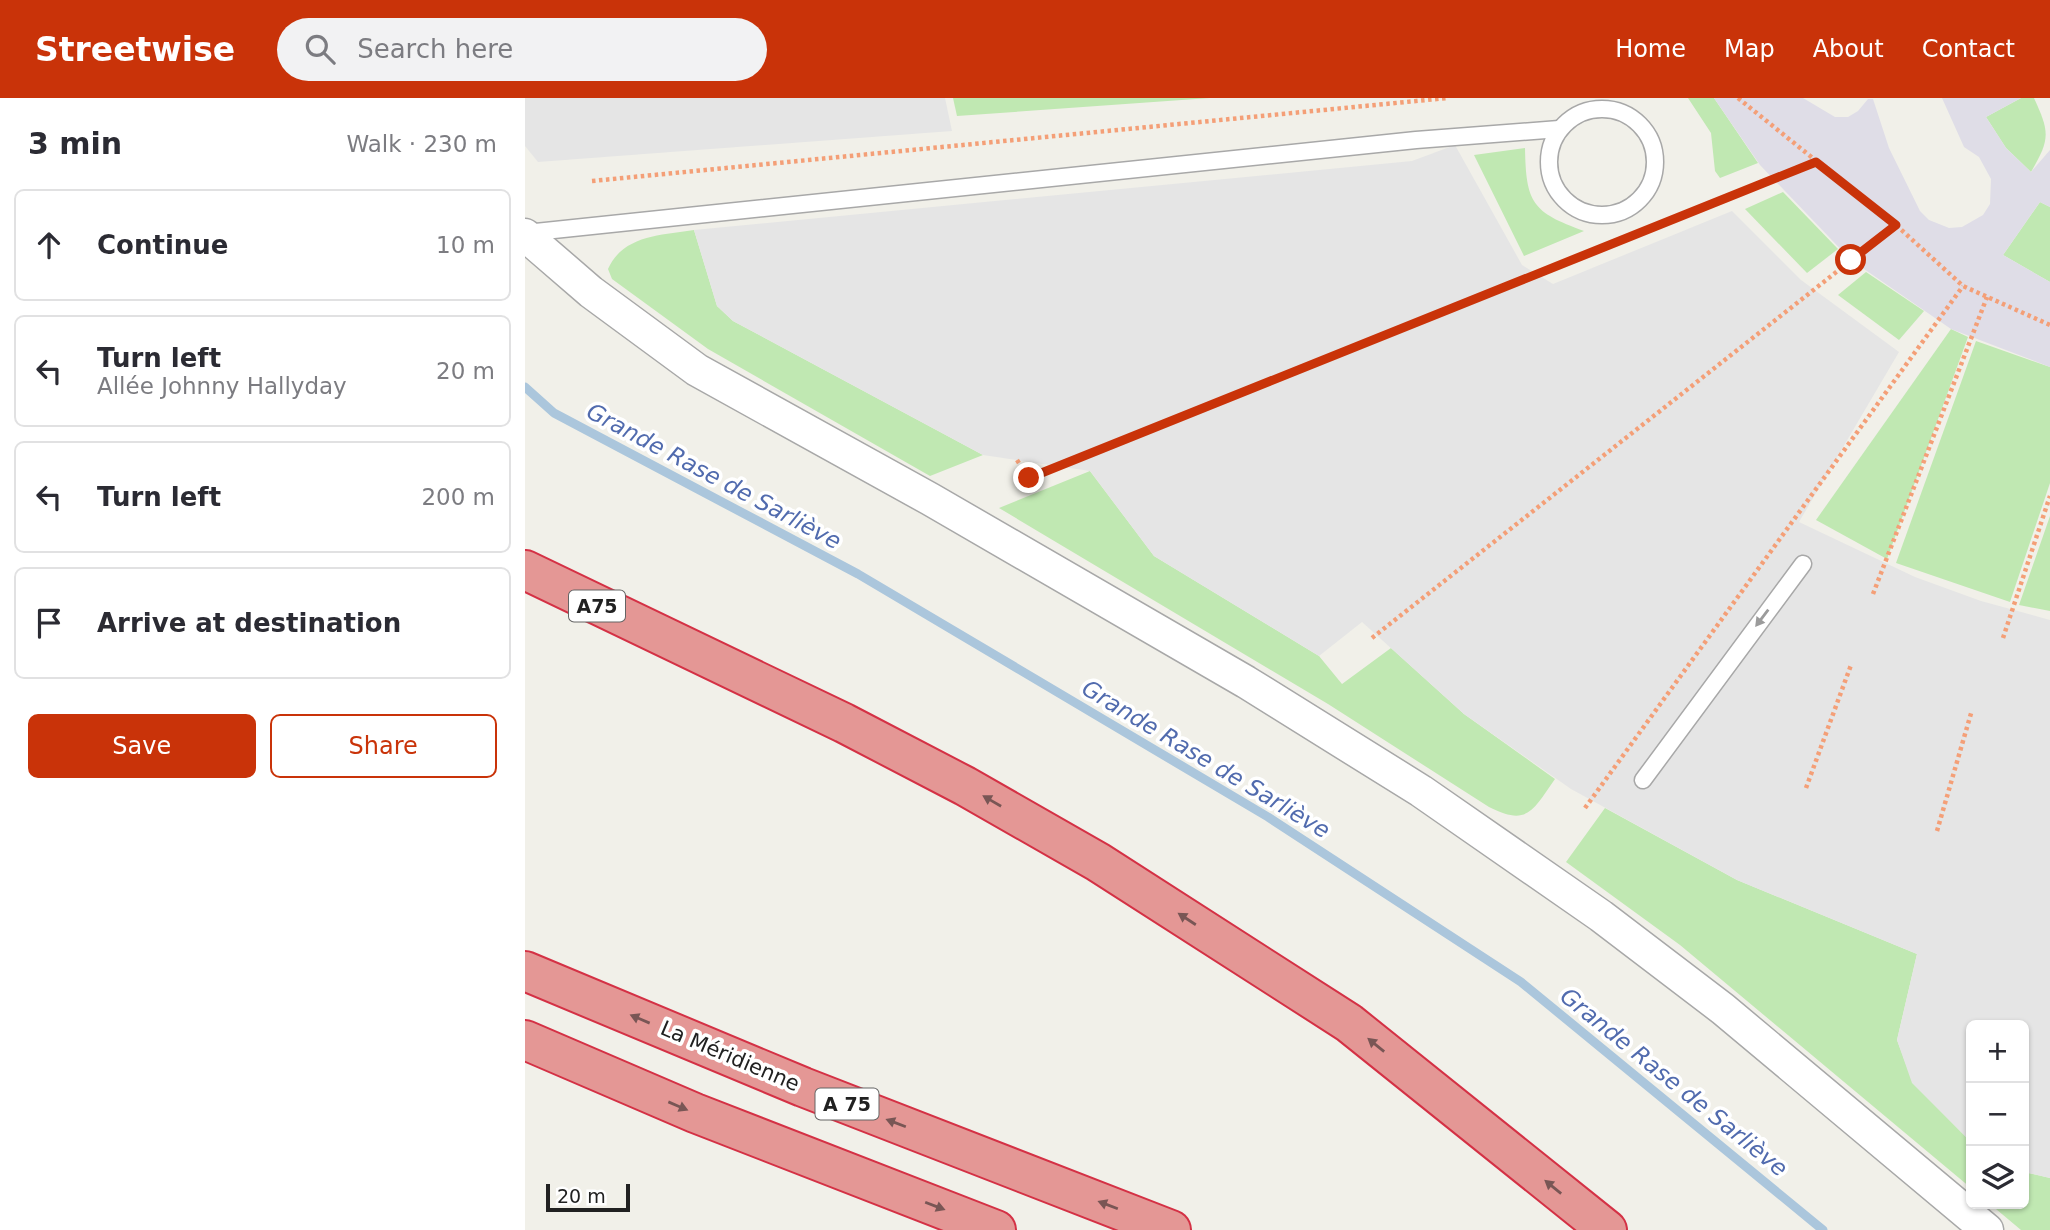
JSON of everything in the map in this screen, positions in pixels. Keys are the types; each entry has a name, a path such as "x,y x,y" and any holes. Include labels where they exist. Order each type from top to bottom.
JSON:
{"highway":[{"name":"A75","path":"525,570 669,642"},
{"path":"525,590 669,642 843,723 965,786 1098,862 1349,1023 1607,1230"},
{"name":"La Méridienne","path":"525,971 803,1087 1171,1230"},
{"path":"525,1040 695,1113 996,1230"}],"street":[{"path":"525,234 601,301 697,370 930,499 1234,675 1421,791 1601,916 1723,1009 1987,1230"}],"lane":[{"path":"525,234 1403,141 1559,129 1572,117 1588,110 1621,112 1636,120 1647,133 1654,148 1656,165 1644,196 1629,208 1612,215 1593,215 1568,204 1551,182 1548,163 1551,145 1559,129"},
{"path":"1643,780 1803,564"}],"path":[{"path":"592,181 1447,98"},
{"path":"1738,98 1896,225 1963,286 2050,325"},
{"path":"1017,460 1029,478 1816,162"},
{"path":"1372,638 1896,225"},
{"path":"1585,808 1963,286"},
{"path":"1873,594 1987,297"},
{"path":"2003,638 2050,496"},
{"path":"1806,788 1851,665"},
{"path":"1937,831 1972,710"}],"green space":[{"path":"953,98 1210,98 957,116"},
{"path":"1688,98 1714,98 1758,163 1720,178 1715,171 1711,133"},
{"path":"2021,98 2034,98 2045,128 2045,143 2031,172 2006,148 1986,117"},
{"path":"1525,148 1527,182 1535,203 1553,218 1584,231 1524,256 1474,155"},
{"path":"1783,192 1838,249 1807,273 1745,209"},
{"path":"2040,202 2050,207 2050,282 2003,255"},
{"path":"694,230 717,306 733,321 983,455 930,476 708,349 612,279 608,269 623,249 633,243"},
{"path":"1866,272 1924,311 1899,340 1838,295"},
{"path":"1951,329 1968,337 1887,559 1816,520"},
{"path":"1976,341 2050,367 2050,483 2010,602 1896,563"},
{"path":"1090,471 1154,556 1319,656 1342,684 1391,648 1464,714 1555,779 1535,807 1521,815 1502,813 1489,807 1328,704 999,508"},
{"path":"2050,516 2050,611 2019,605"},
{"path":"1605,808 1737,880 1917,954 1897,1040 1913,1083 1966,1137 1966,1184 1680,945 1566,862"},
{"path":"2029,1173 2050,1178 2050,1230 2021,1230 1996,1209 2029,1209"}],"shaded area":[{"path":"525,98 945,98 952,131 538,162 525,146"},
{"path":"1714,98 1803,98 1835,117 1848,117 1858,111 1868,99 1873,99 1889,148 1920,211 1929,220 1949,228 1962,227 1983,215 1990,204 1991,179 1979,157 1964,147 1942,98 2021,98 1986,117 2006,148 2031,172 2050,150 2050,207 2040,202 2003,255 2050,282 2050,367 1951,329 1851,260 1760,165"},
{"path":"1455,145 1522,265 1553,284 1732,211 1801,280 1899,352 1799,522 1915,577 1981,601 2050,620 2050,1178 2029,1173 2029,1020 1966,1020 1966,1137 1912,1083 1897,1040 1917,954 1737,880 1571,789 1464,714 1362,622 1319,656 1154,556 1090,471 983,455 733,321 717,306 694,230 1412,161"}],"waterway":[{"name":"Grande Rase de Sarliève","path":"525,387 554,413 858,574 1268,817 1521,982 1823,1230"}],"route":[{"path":"1029,478 1816,162 1896,225 1851,260"}]}
